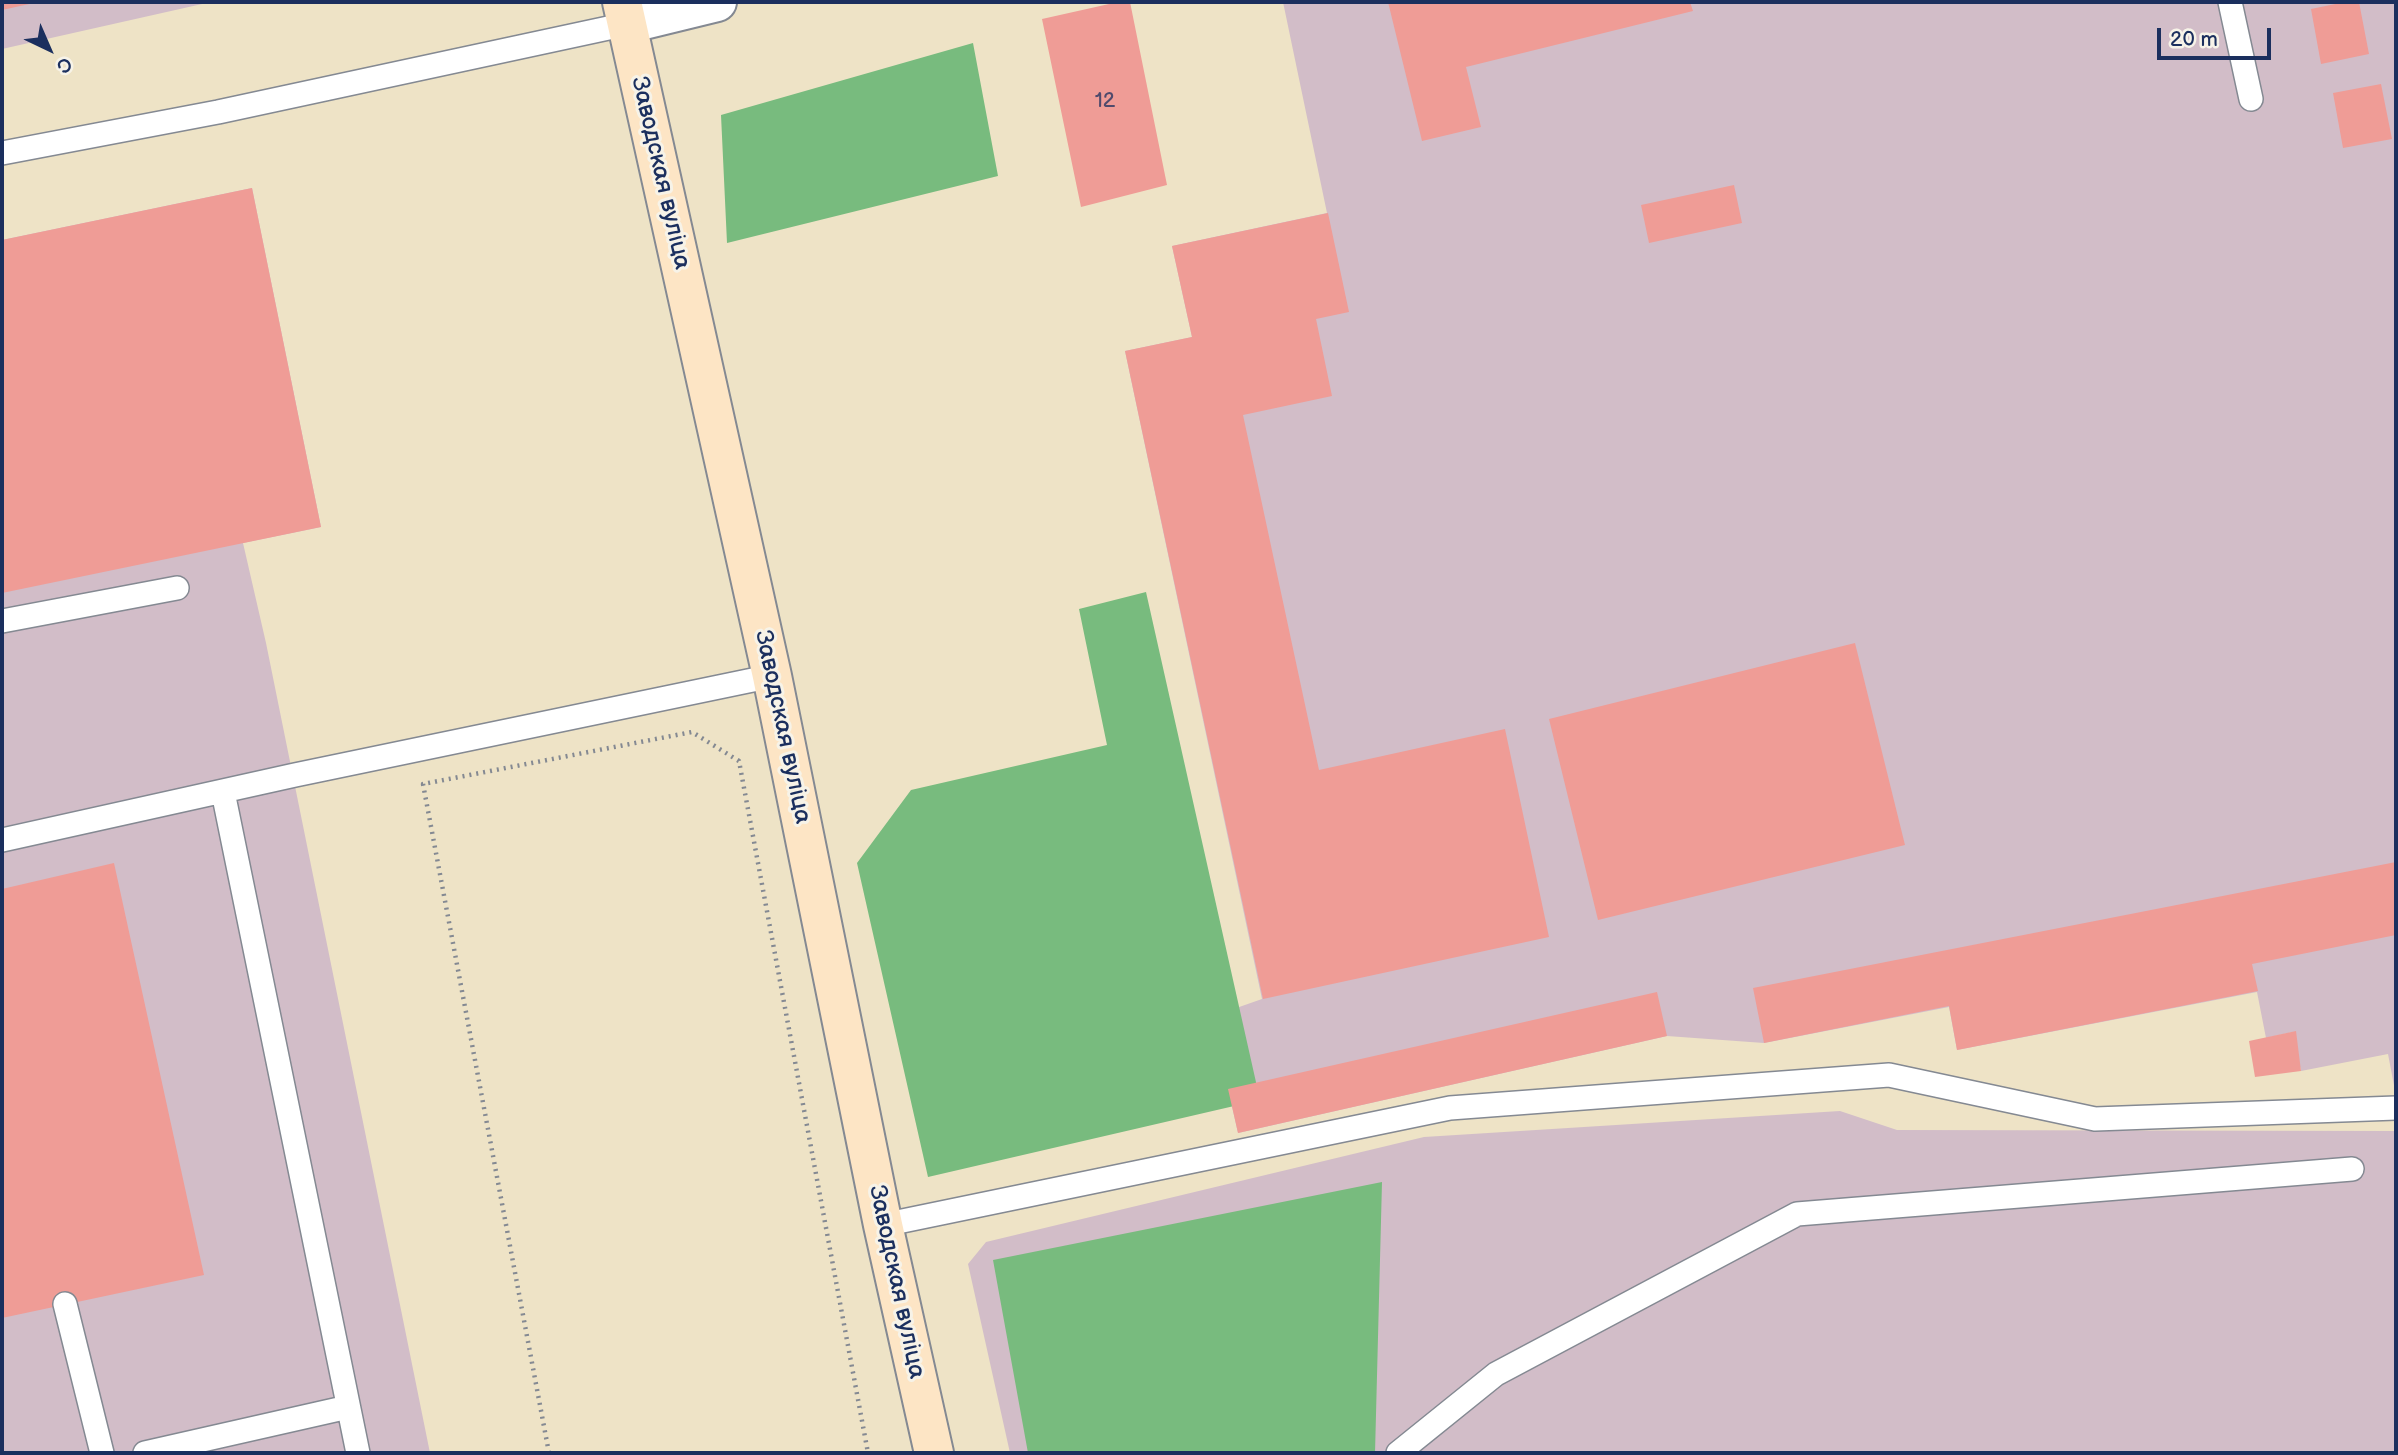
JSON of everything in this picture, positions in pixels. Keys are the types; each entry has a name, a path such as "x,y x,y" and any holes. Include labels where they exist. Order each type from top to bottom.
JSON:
{"main road":[{"name":"Заводская вуліца","path":"625,13 772,676 883,1225 934,1453"}],"street":[{"path":"625,13 717,2"}],"lane":[{"path":"2230,2 2252,99"},
{"path":"2,153 232,109 625,13"},
{"path":"2,621 177,588"},
{"path":"2,840 295,775 772,676"},
{"path":"223,792 358,1453"},
{"path":"883,1225 1450,1108 1889,1075 2095,1119 2396,1108"},
{"path":"1398,1453 1496,1374 1797,1214 2352,1169"},
{"path":"65,1304 103,1453"},
{"path":"145,1453 348,1407"}],"path":[{"path":"549,1453 423,784 692,732 739,761 868,1453"}],"shaded area":[{"path":"2,2 211,2 2,49"},
{"path":"1283,2 2396,2 2396,1096 2388,1054 2301,1071 2293,1032 2266,1038 2257,992 1957,1050 1949,1007 1764,1043 1667,1036 1238,1133 1228,1089 1205,1019 1262,999 1125,351 1192,337 1172,246 1327,213"},
{"path":"252,188 321,527 243,543 266,643 430,1453 2,1453 2,240"},
{"path":"1840,1111 1897,1130 2396,1131 2396,1453 1010,1453 968,1264 986,1242 1424,1137"}],"green space":[{"path":"973,43 998,176 727,243 721,115"},
{"path":"1146,592 1260,1100 928,1177 857,863 911,790 1107,745 1079,609"},
{"path":"1382,1182 1375,1453 1028,1453 993,1260"}],"building":[{"path":"2,2 34,2 34,3 2,10"},
{"path":"1118,2 1130,2 1167,185 1081,207 1042,19"},
{"path":"1388,2 1690,2 1693,11 1466,67 1481,127 1422,141"},
{"path":"2359,2 2369,54 2321,64 2311,9"},
{"path":"2381,84 2392,139 2343,148 2333,93"},
{"path":"1734,185 1742,223 1649,243 1641,205"},
{"path":"252,188 321,527 2,593 2,240"},
{"path":"1328,213 1349,312 1316,319 1332,396 1243,415 1319,770 1505,729 1549,937 1263,999 1125,351 1192,337 1172,246"},
{"path":"1855,643 1905,845 1598,920 1549,719"},
{"path":"2396,862 2396,935 2252,964 2258,991 1957,1050 1949,1006 1764,1043 1753,988"},
{"path":"114,863 204,1275 2,1318 2,889"},
{"path":"1657,992 1667,1036 1238,1133 1228,1089"},
{"path":"2296,1031 2301,1071 2255,1077 2249,1041"}]}
